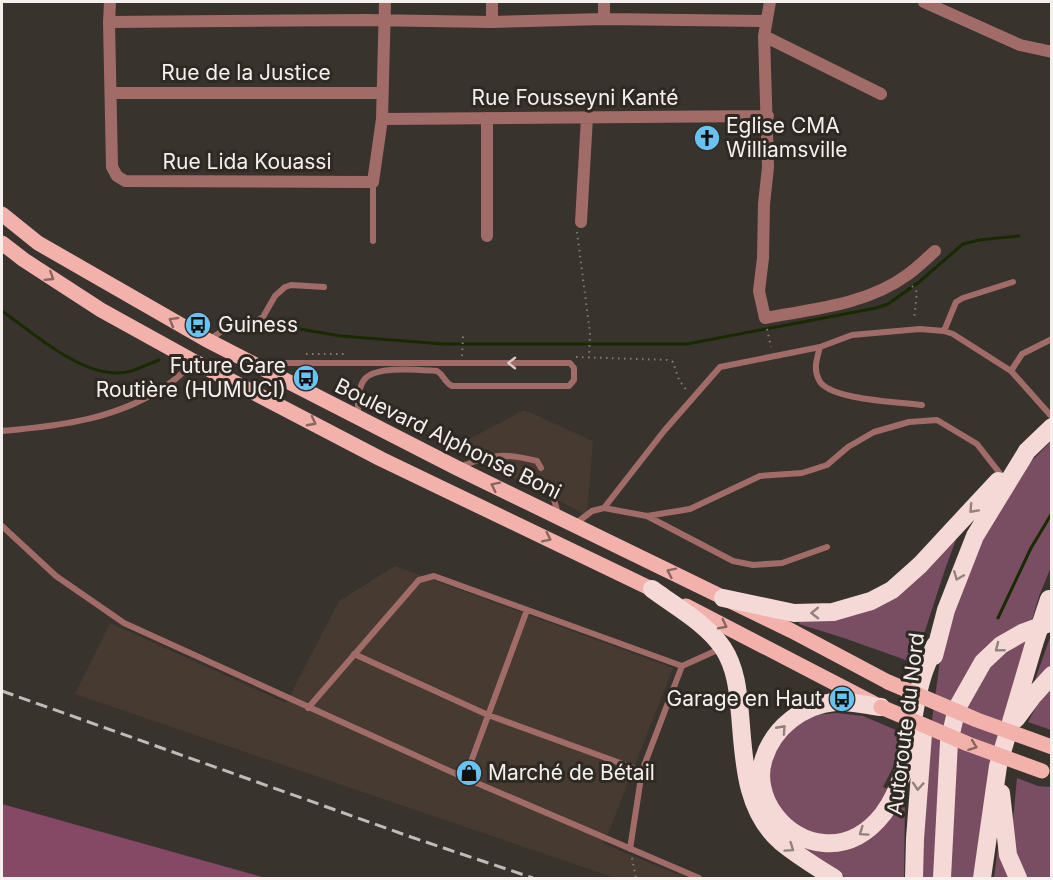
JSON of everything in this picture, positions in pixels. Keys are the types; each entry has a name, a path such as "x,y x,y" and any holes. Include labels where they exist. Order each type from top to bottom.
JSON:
{"highway":[{"name":"Autoroute du Nord","path":"914,879 920,756 936,645 957,578 975,536 1027,451 1052,427"},
{"path":"723,598 794,613 833,612 871,601 892,590 920,565 1027,451"},
{"path":"652,589 698,623 723,648 731,663 738,688 748,785 756,808 767,828 781,842 834,879"},
{"path":"982,879 998,766 1050,596"},
{"path":"942,879 949,742 957,708 983,662 1001,645 1022,633 1052,622"},
{"path":"880,707 833,702 802,712 790,720 777,734 763,760 761,778 772,811 785,828 819,843 838,844 856,838 872,826 883,813 896,793 903,772 923,676 936,645"},
{"path":"1007,733 1032,696 1052,675"},
{"path":"998,766 1008,855 1018,879"}],"main road":[{"name":"Boulevard Alphonse Boni","path":"2,214 38,243 207,340 358,418 792,631 888,682 977,720 1052,747"},
{"path":"2,243 24,260 101,309 195,362 381,459 755,640 880,707 968,744 1047,773"}],"street":[{"name":"Rue Lida Kouassi","path":"110,2 112,167 117,176 125,181 373,182"},
{"path":"373,182 382,119 385,2"},
{"path":"492,2 492,22"},
{"path":"604,2 604,20"},
{"path":"770,2 764,36 768,167 759,291 765,318 858,299 880,291 906,276 935,251"},
{"path":"924,2 1020,45 1052,52"},
{"path":"109,22 766,21"},
{"path":"764,36 881,93"},
{"name":"Rue de la Justice","path":"111,93 382,93"},
{"name":"Rue Fousseyni Kanté","path":"382,119 768,116"},
{"path":"581,222 587,117"},
{"path":"487,118 487,236"}],"lane":[{"path":"373,182 373,241"},
{"path":"944,331 956,302 1012,282"},
{"path":"207,340 237,322 258,320 263,317 275,296 285,287 291,285 324,287"},
{"path":"604,508 664,431 720,367 820,347 852,335 913,329 944,331 961,338 1011,371 1052,417"},
{"path":"1011,371 1022,354 1052,339"},
{"path":"820,347 815,365 819,381 828,389 841,394 922,405"},
{"path":"2,431 52,426 94,418 130,406 170,383 195,362"},
{"path":"252,363 570,363 574,368 574,380 569,386 452,386 446,383 442,374 437,370 387,370 370,374 364,380 360,390 358,418"},
{"path":"647,516 690,509 760,476 802,473 827,465 848,447 874,432 909,422 938,420 976,444 1002,476"},
{"path":"457,468 502,454 537,461 542,468"},
{"path":"550,485 559,517"},
{"path":"575,524 592,511 604,508 647,516 733,561 753,565 782,563 827,547"},
{"path":"2,526 56,576 124,623 465,778 699,879"},
{"path":"308,708 418,580 426,577 434,576 682,666 723,648"},
{"path":"465,778 526,610"},
{"path":"354,654 488,715 642,771"},
{"path":"630,849 642,771 682,666"}],"path":[{"path":"581,222 577,232 590,333 589,358"},
{"path":"909,282 916,292 913,329"},
{"path":"768,336 772,356"},
{"path":"462,356 463,338"},
{"path":"630,849 636,879"}],"shaded area":[{"path":"524,410 593,441 587,515 452,448"},
{"path":"1051,441 1051,567 1039,596 990,766 973,878 920,878 927,758 940,660 950,621 980,539 1027,466"},
{"path":"956,540 914,663 799,624 800,621 839,618"},
{"name":"Marché de Bétail","path":"395,566 673,668 604,844 683,878 615,878 75,694 110,623 286,703 339,601"},
{"path":"1051,635 1051,730 1028,722 1037,705 1030,694"},
{"path":"837,713 863,716 903,733 893,767 883,787 905,795 904,878 846,878 804,851 804,832 782,813 775,801 771,790 771,765 778,742 784,732 792,725 808,718"},
{"path":"1017,778 1038,786 1051,787 1051,878 994,878 999,841 1012,831"},
{"path":"2,804 266,878 2,878"}],"waterway":[{"path":"239,333 260,325 282,326 341,336 443,344 687,344 876,308 888,304 919,282 963,244 1019,236"},
{"path":"2,311 55,350 85,366 100,371 126,372 159,360"},
{"path":"998,618 1031,548 1052,513"}],"railway":[{"path":"2,691 411,837 533,878"}],"place":[{"name":"Eglise CMA Williamsville","path":"707,138"},
{"name":"Guiness","path":"198,325"},
{"name":"Future Gare Routière (HUMUCI)","path":"306,378"},
{"name":"Garage en Haut","path":"842,699"},
{"name":"Marché de Bétail","path":"469,773"}]}
